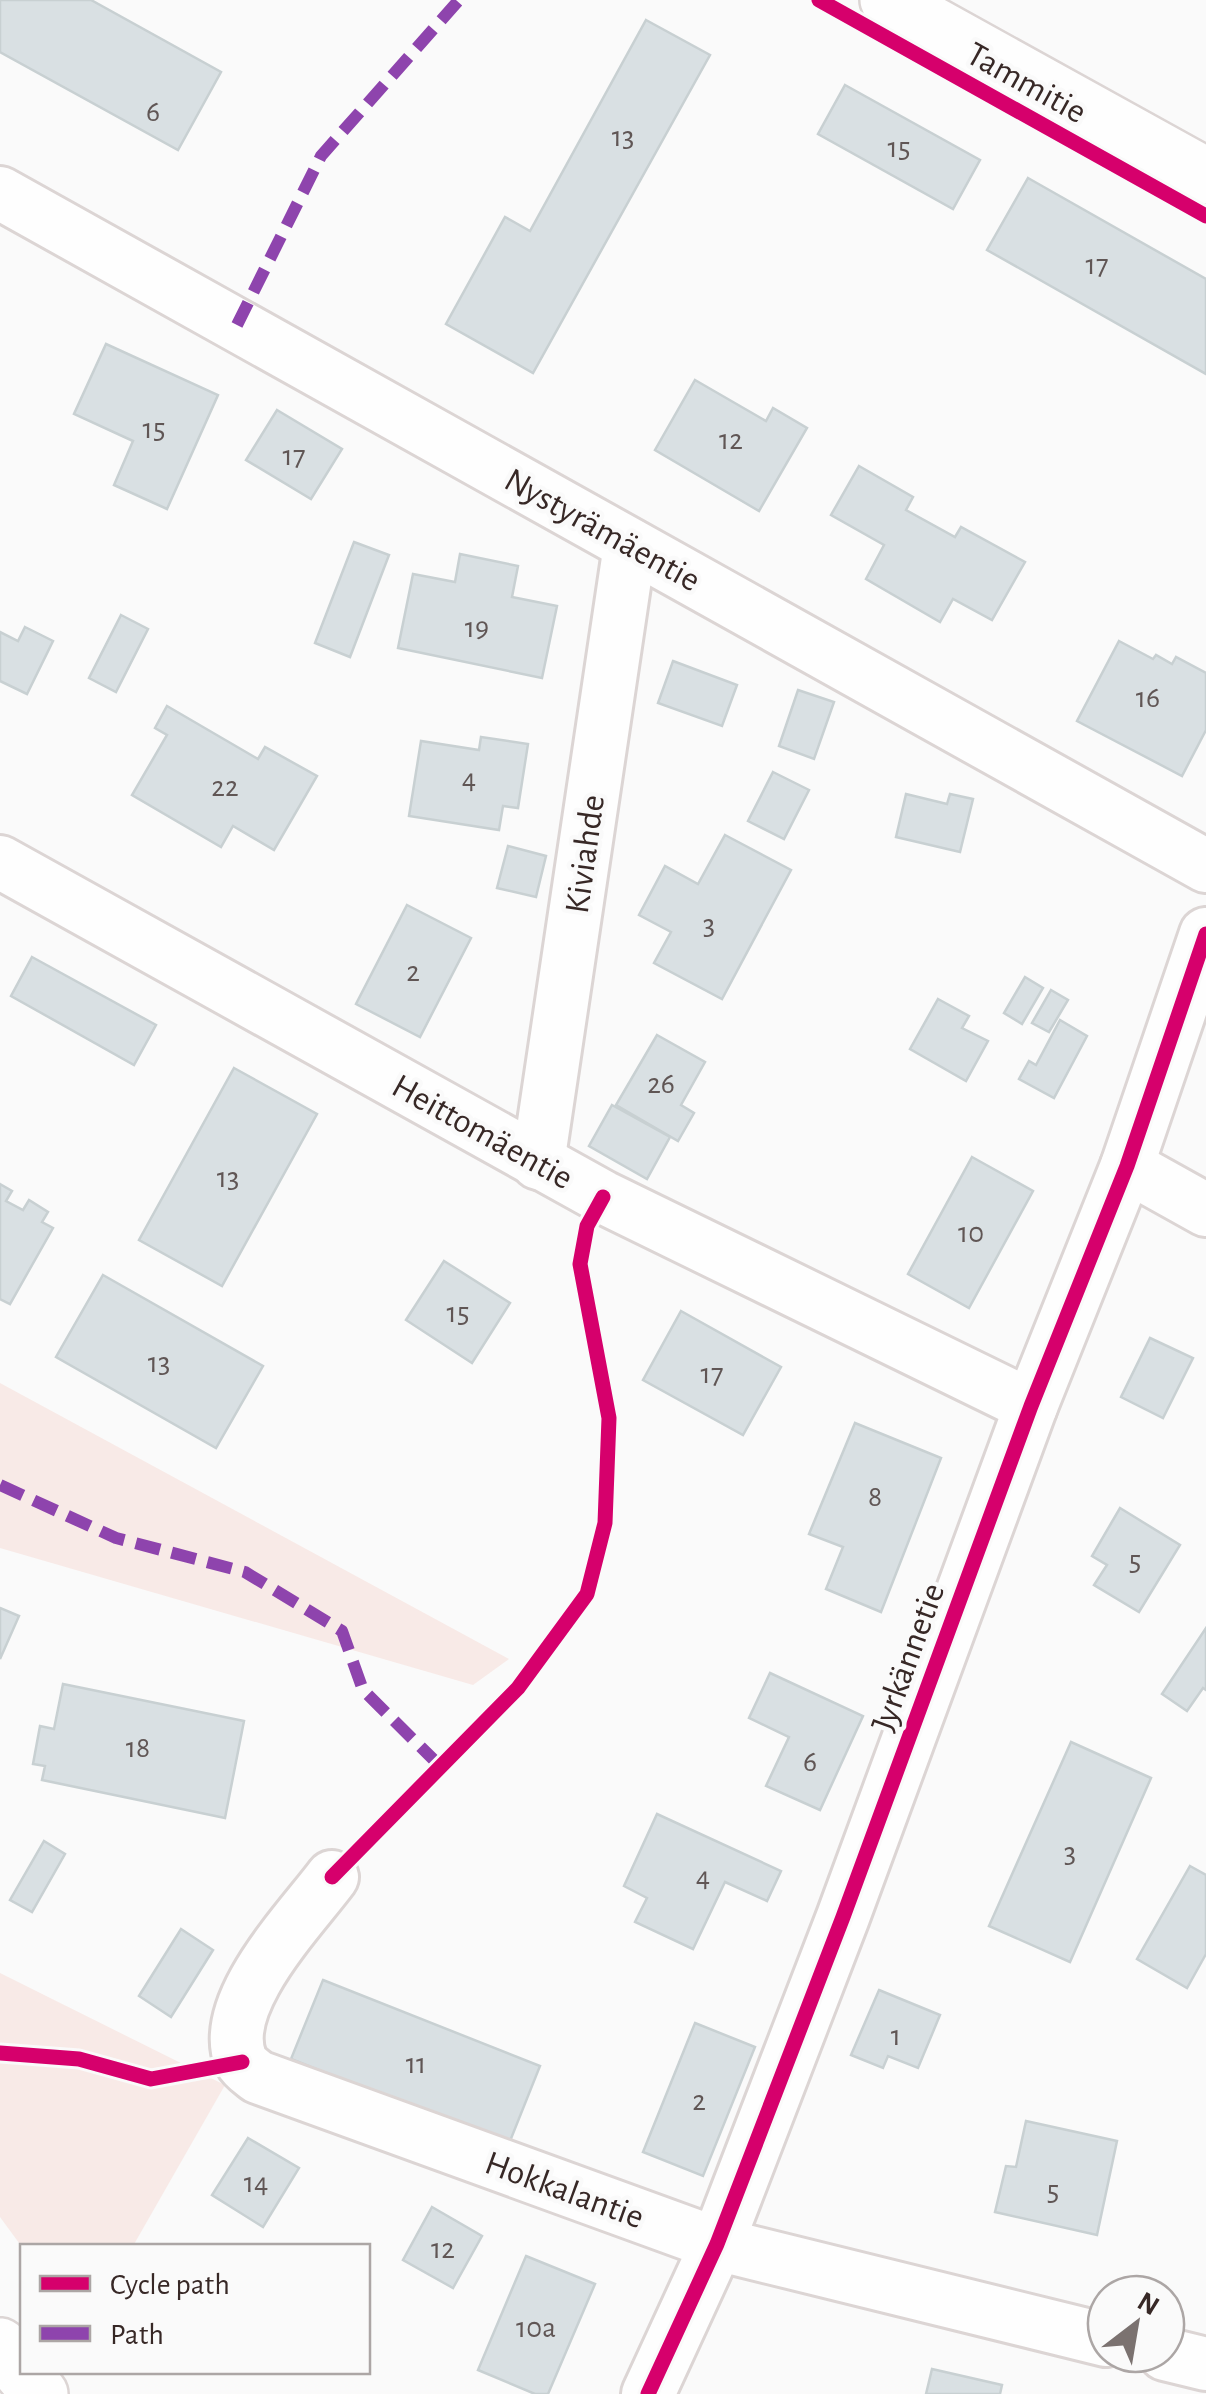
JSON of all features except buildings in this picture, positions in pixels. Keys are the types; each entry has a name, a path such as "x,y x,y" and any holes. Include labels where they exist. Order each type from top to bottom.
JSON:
{"street":[{"name":"Tammitie","path":"888,0 1206,176"},
{"name":"Nystyrämäentie","path":"0,193 1206,866"},
{"name":"Kiviahde","path":"538,1162 630,544"},
{"name":"Heittomäentie","path":"0,862 538,1162 1031,1406"},
{"name":"Jyrkännetie","path":"648,2394 716,2244 843,1917 1031,1406 1127,1166 1206,934"},
{"path":"1127,1166 1206,1210"},
{"name":"Hokkalantie","path":"332,1877 241,2006 238,2033 242,2062 258,2078 716,2244 1086,2335"},
{"path":"0,2346 20,2370"},
{"path":"23,2374 40,2394"}],"shaded area":[{"path":"0,1383 509,1659 473,1685 0,1548"},
{"path":"0,1973 225,2085 134,2244 20,2244 0,2217"}],"marked path":[{"path":"237,325 321,156 459,0"},
{"path":"0,1485 116,1538 245,1572 342,1631 363,1690 440,1766"}],"cycle path":[{"path":"819,0 1206,216"},
{"path":"648,2394 717,2244 843,1917 1031,1406 1127,1166 1206,934"},
{"path":"332,1877 518,1688 587,1594 605,1523 609,1418 580,1264 587,1226 603,1197"},
{"path":"0,2053 79,2059 151,2079 242,2062"}]}
